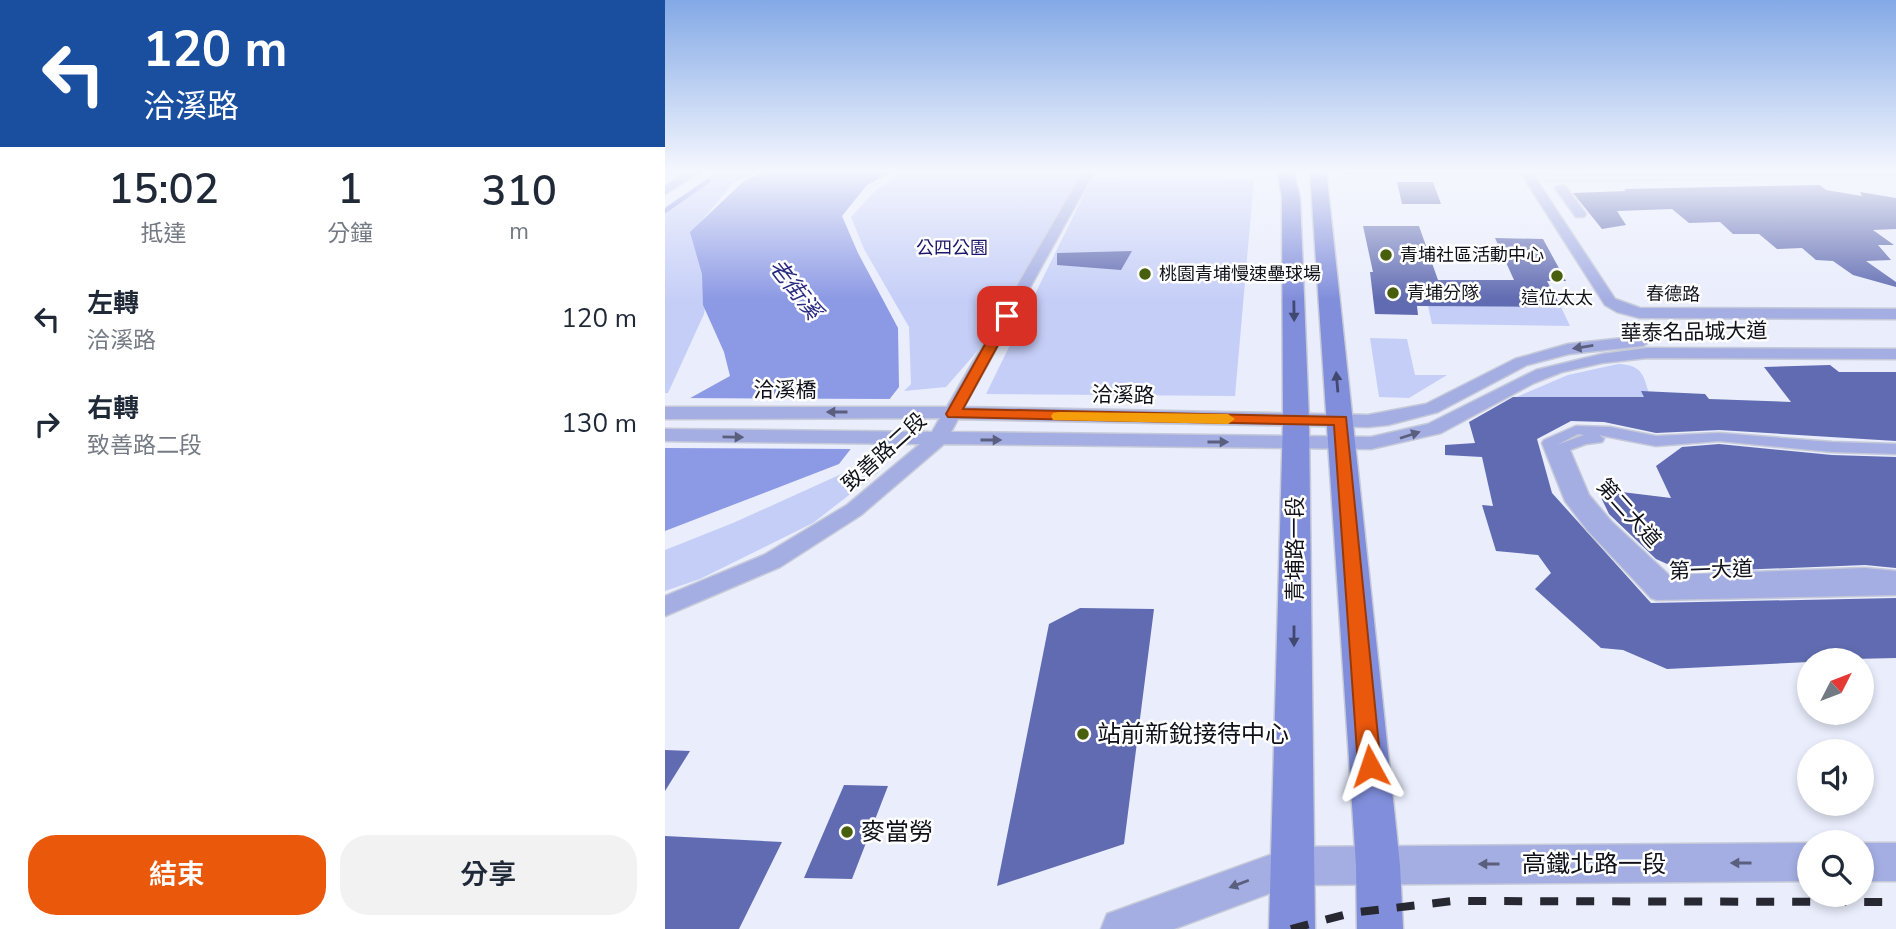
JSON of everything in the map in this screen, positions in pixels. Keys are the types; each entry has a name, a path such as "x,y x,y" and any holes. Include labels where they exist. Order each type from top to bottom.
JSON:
{"main road":[{"name":"青埔路一段","path":"1291,213 1296,431 1292,929"},
{"path":"1322,213 1378,865 1380,929"}],"street":[{"name":"致善路二段","path":"665,606 772,561 854,510 937,440 1066,213"},
{"name":"春德路","path":"1553,213 1610,302 1622,309 1640,313 1896,314"},
{"name":"華泰名品城大道","path":"1342,432 1432,408 1521,362 1569,349 1610,343 1896,342"},
{"name":"華泰名品城大道","path":"1342,432 1399,439 1443,425 1529,378 1570,365 1619,356 1647,353 1896,354"},
{"name":"洽溪路","path":"905,412 1342,432"},
{"name":"洽溪橋","path":"665,413 905,412"},
{"name":"第二大道","path":"1570,497 1549,443 1576,430 1610,431 1656,441 1719,437 1832,447 1896,449"},
{"name":"洽溪路","path":"665,435 937,440 1296,431"},
{"name":"第二大道","path":"1896,456 1727,444 1662,448 1611,440 1584,439 1562,448 1583,498 1606,525 1665,582 1865,575 1896,578"},
{"name":"第一大道","path":"1570,497 1593,527 1657,593 1896,588"},
{"name":"高鐵北路一段","path":"1122,929 1292,866 1797,862"},
{"path":"1874,862 1896,862"}],"green space":[{"path":"665,213 708,213 693,231 708,288 704,314 668,393 665,393"},
{"name":"公四公園","path":"854,213 1060,213 988,339 946,387 904,391 911,384 909,327 864,249 851,217"},
{"name":"桃園青埔慢速壘球場","path":"1075,213 1251,213 1235,396 986,394"},
{"path":"1428,306 1561,307 1570,326 1432,324"},
{"path":"1370,338 1407,339 1415,375 1447,375 1409,398 1379,397"},
{"path":"1618,364 1633,367 1642,374 1651,399 1514,398 1568,375"},
{"path":"848,471 880,471 813,523 700,579 665,591 665,550 733,523"}],"water":[{"name":"老街溪","path":"710,213 844,213 842,216 858,253 898,328 899,387 839,464 665,531 665,412 730,376 724,352 703,305 702,274 690,232"}],"pier":[{"path":"682,398 894,399 855,449 665,448 665,408"}],"building":[{"path":"1589,213 1619,213 1626,225 1602,229"},
{"path":"1677,213 1896,213 1896,229 1873,230 1894,245 1878,245 1891,260 1866,261 1896,282 1896,287 1853,275 1833,261 1816,260 1802,248 1777,249 1759,234 1733,234 1720,222 1689,223"},
{"path":"1363,226 1419,226 1438,280 1514,280 1495,238 1543,239 1566,281 1547,281 1561,307 1417,306 1418,315 1375,314 1370,272 1373,272"},
{"path":"1132,251 1121,270 1057,265 1057,253"},
{"path":"1830,365 1839,372 1896,372 1896,441 1719,430 1656,433 1604,422 1571,421 1537,439 1552,493 1651,603 1896,598 1896,658 1874,659 1874,648 1797,648 1797,663 1667,669 1623,650 1601,648 1535,589 1551,573 1538,555 1496,551 1482,505 1493,506 1482,457 1445,455 1445,445 1475,443 1469,422 1513,397 1644,397 1641,391 1705,394 1709,399 1791,402 1764,367"},
{"path":"1719,444 1832,455 1896,457 1896,568 1865,565 1685,572 1656,559 1609,514 1597,489 1671,498 1656,466 1682,447"},
{"name":"站前新銳接待中心","path":"1080,608 1154,609 1124,844 997,886 1049,624"},
{"path":"665,750 690,751 665,791"},
{"name":"麥當勞","path":"844,785 888,786 852,879 804,878"},
{"path":"665,836 782,842 739,929 665,929"}],"railway":[{"path":"1291,929 1351,913 1453,901 1896,902"}],"slow traffic":[{"path":"1059,416 1228,419"}],"place":[{"name":"青埔社區活動中心","path":"1386,255"},
{"name":"桃園青埔慢速壘球場","path":"1145,274"},
{"name":"這位太太","path":"1557,276"},
{"name":"青埔分隊","path":"1393,293"},
{"name":"站前新銳接待中心","path":"1083,734"},
{"name":"麥當勞","path":"847,832"}],"route":[{"path":"1007,316 954,414 1341,421 1370,766"}]}
